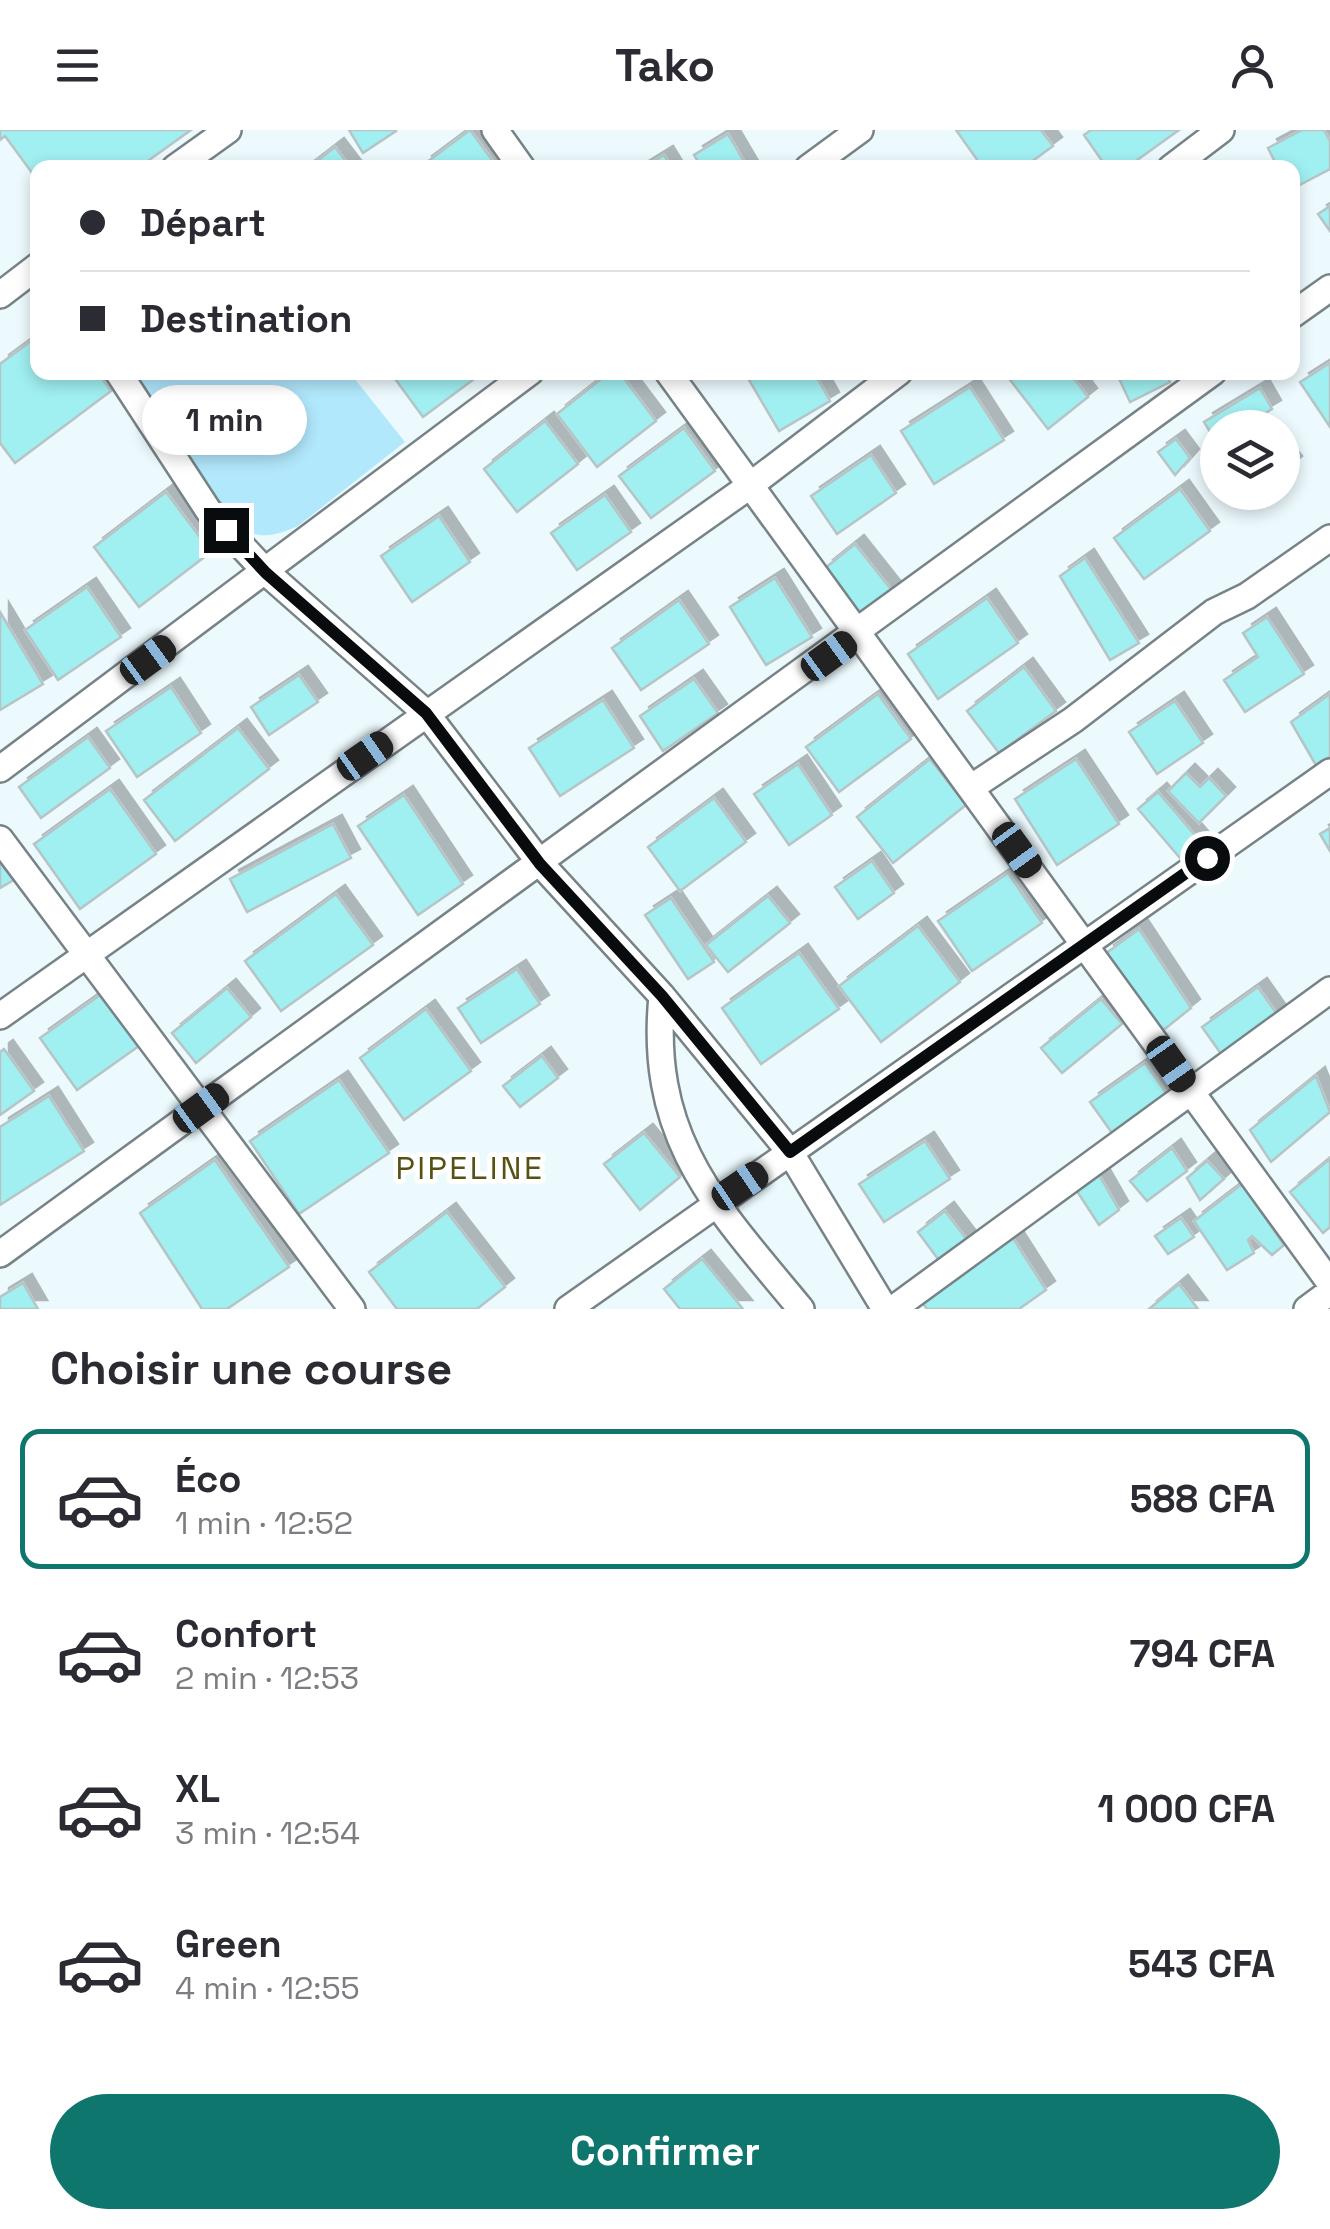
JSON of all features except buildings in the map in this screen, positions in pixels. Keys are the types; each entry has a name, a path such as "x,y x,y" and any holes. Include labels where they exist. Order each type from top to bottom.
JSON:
{"street":[{"path":"186,160 228,130"},
{"path":"495,130 516,160"},
{"path":"819,160 860,130"},
{"path":"1182,160 1221,130"},
{"path":"0,295 30,272"},
{"path":"1300,309 1330,288"},
{"path":"123,380 208,510 266,573 426,713 540,864 662,996 790,1152 885,1309"},
{"path":"0,769 519,380"},
{"path":"674,380 748,486 861,632 1330,1283"},
{"path":"0,1016 748,486 888,380"},
{"path":"0,1254 861,632 1202,380"},
{"path":"972,787 1073,720 1214,612 1247,596 1330,538"},
{"path":"568,1309 1330,772"},
{"path":"0,839 352,1309"},
{"path":"893,1309 1192,1095 1330,990"},
{"path":"662,996 658,1034 666,1103 684,1154 714,1203 800,1309"},
{"path":"1307,1309 1330,1292"}],"shaded area":[{"path":"356,380 405,442 298,526 258,535 238,524 206,488 137,382"}],"district":[{"name":"PIPELINE","path":"470,1168"}],"route":[{"path":"226,530 266,573 426,713 540,864 662,996 790,1152 1207,858"}]}
